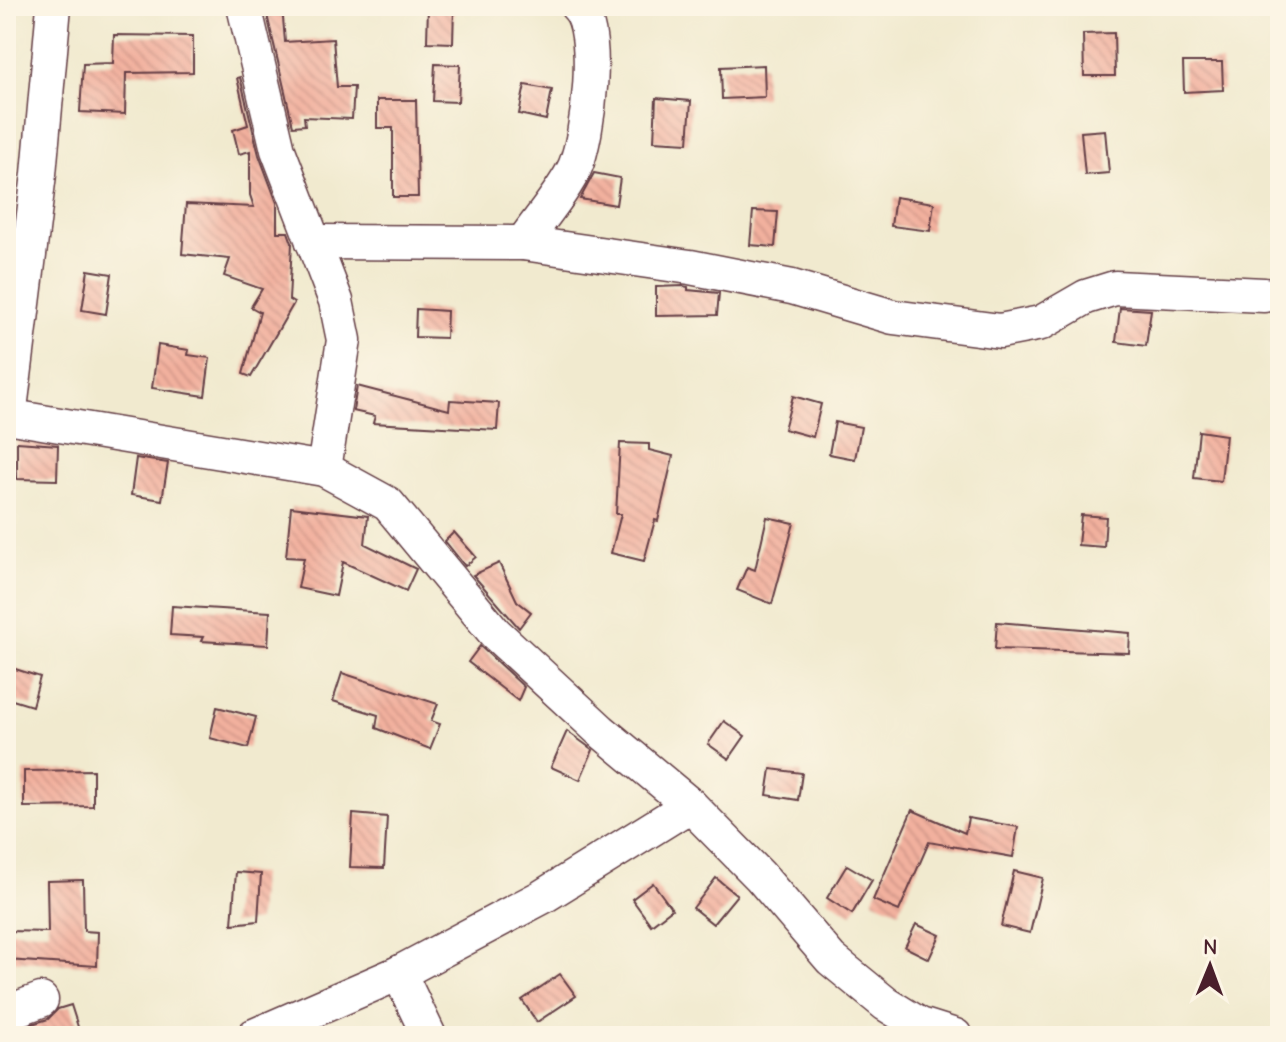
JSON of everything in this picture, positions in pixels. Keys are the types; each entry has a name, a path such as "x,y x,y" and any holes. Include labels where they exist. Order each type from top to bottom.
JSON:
{"street":[{"path":"54,6 39,174 7,417 324,469 388,504 495,633 601,731 690,805 760,876 831,959 886,1004 920,1025 955,1036"},
{"path":"244,6 278,150 336,301 344,340 324,469"},
{"path":"523,243 575,166 589,103 592,52 585,13 577,6"},
{"path":"313,242 523,243 690,267 792,287 893,317 1000,331 1041,323 1086,297 1115,288 1264,295"},
{"path":"254,1036 399,973 542,897 690,805"},
{"path":"399,973 429,1036"},
{"path":"6,1013 41,1000"}],"building":[{"path":"265,6 282,6 285,42 333,39 337,87 354,87 352,119 304,117 305,125 293,126"},
{"path":"428,6 454,6 453,43 427,42"},
{"path":"1114,33 1115,76 1084,76 1083,34"},
{"path":"114,35 193,36 193,72 126,73 125,114 80,112 83,64 113,63"},
{"path":"1183,62 1222,62 1223,90 1184,92"},
{"path":"435,64 460,65 458,102 433,101"},
{"path":"764,65 765,97 722,99 721,67"},
{"path":"240,77 259,155 277,203 277,232 288,232 292,243 289,300 294,303 251,377 243,374 260,312 251,307 262,289 224,276 230,259 182,254 186,204 254,207 250,195 250,151 239,154 233,130 248,125 237,78"},
{"path":"525,85 552,90 546,120 519,114"},
{"path":"656,98 691,101 688,143 654,141"},
{"path":"377,100 416,100 418,197 393,197 393,128 377,128"},
{"path":"1105,130 1109,173 1085,175 1081,132"},
{"path":"594,173 620,178 616,205 580,199"},
{"path":"895,197 934,203 930,231 891,226"},
{"path":"753,211 778,212 775,247 750,245"},
{"path":"88,270 112,274 106,314 82,310"},
{"path":"683,286 688,290 719,293 717,315 656,316 656,287"},
{"path":"1120,308 1151,310 1146,346 1116,342"},
{"path":"416,309 447,311 446,338 415,337"},
{"path":"158,345 189,350 188,355 210,358 205,396 152,388"},
{"path":"357,386 449,410 450,400 499,403 497,430 373,423 375,416 353,411"},
{"path":"793,396 821,404 813,437 784,429"},
{"path":"835,422 861,427 855,459 829,454"},
{"path":"1199,431 1226,435 1221,481 1194,478"},
{"path":"17,442 58,445 57,480 17,479"},
{"path":"620,443 649,444 649,450 673,456 658,521 655,520 644,561 611,553 621,514 616,514"},
{"path":"136,458 168,463 162,500 131,495"},
{"path":"291,507 368,516 365,544 416,569 406,591 343,562 336,596 298,588 304,558 286,557"},
{"path":"1081,515 1106,517 1104,547 1078,545"},
{"path":"767,517 794,523 772,604 737,590 747,567 755,570"},
{"path":"454,532 476,557 465,566 445,541"},
{"path":"499,563 517,601 531,612 519,628 473,575"},
{"path":"172,606 270,612 268,645 201,641 203,637 170,635"},
{"path":"997,622 1130,633 1129,653 995,649"},
{"path":"480,646 524,687 518,701 468,662"},
{"path":"6,666 40,677 32,706 6,698"},
{"path":"342,673 438,704 431,721 440,724 430,749 376,728 378,715 333,701"},
{"path":"217,707 256,717 248,748 210,738"},
{"path":"724,721 745,736 729,759 708,744"},
{"path":"567,731 593,750 580,780 551,767"},
{"path":"771,769 802,773 798,800 767,795"},
{"path":"93,770 93,806 24,807 24,771"},
{"path":"912,810 965,833 968,818 1018,827 1013,857 929,842 899,911 873,900"},
{"path":"353,814 387,817 384,868 350,867"},
{"path":"847,865 872,880 852,914 827,898"},
{"path":"1014,871 1043,878 1030,933 1001,926"},
{"path":"236,872 261,874 258,921 232,924"},
{"path":"716,878 737,895 713,924 693,908"},
{"path":"83,880 84,931 98,932 97,966 7,960 9,931 48,932 47,881"},
{"path":"653,883 672,909 651,925 632,899"},
{"path":"916,924 940,935 929,959 905,947"},
{"path":"560,974 576,996 537,1022 522,1000"},
{"path":"71,1005 79,1030 59,1036 6,1036 6,1032 48,1019 58,1009"}]}
